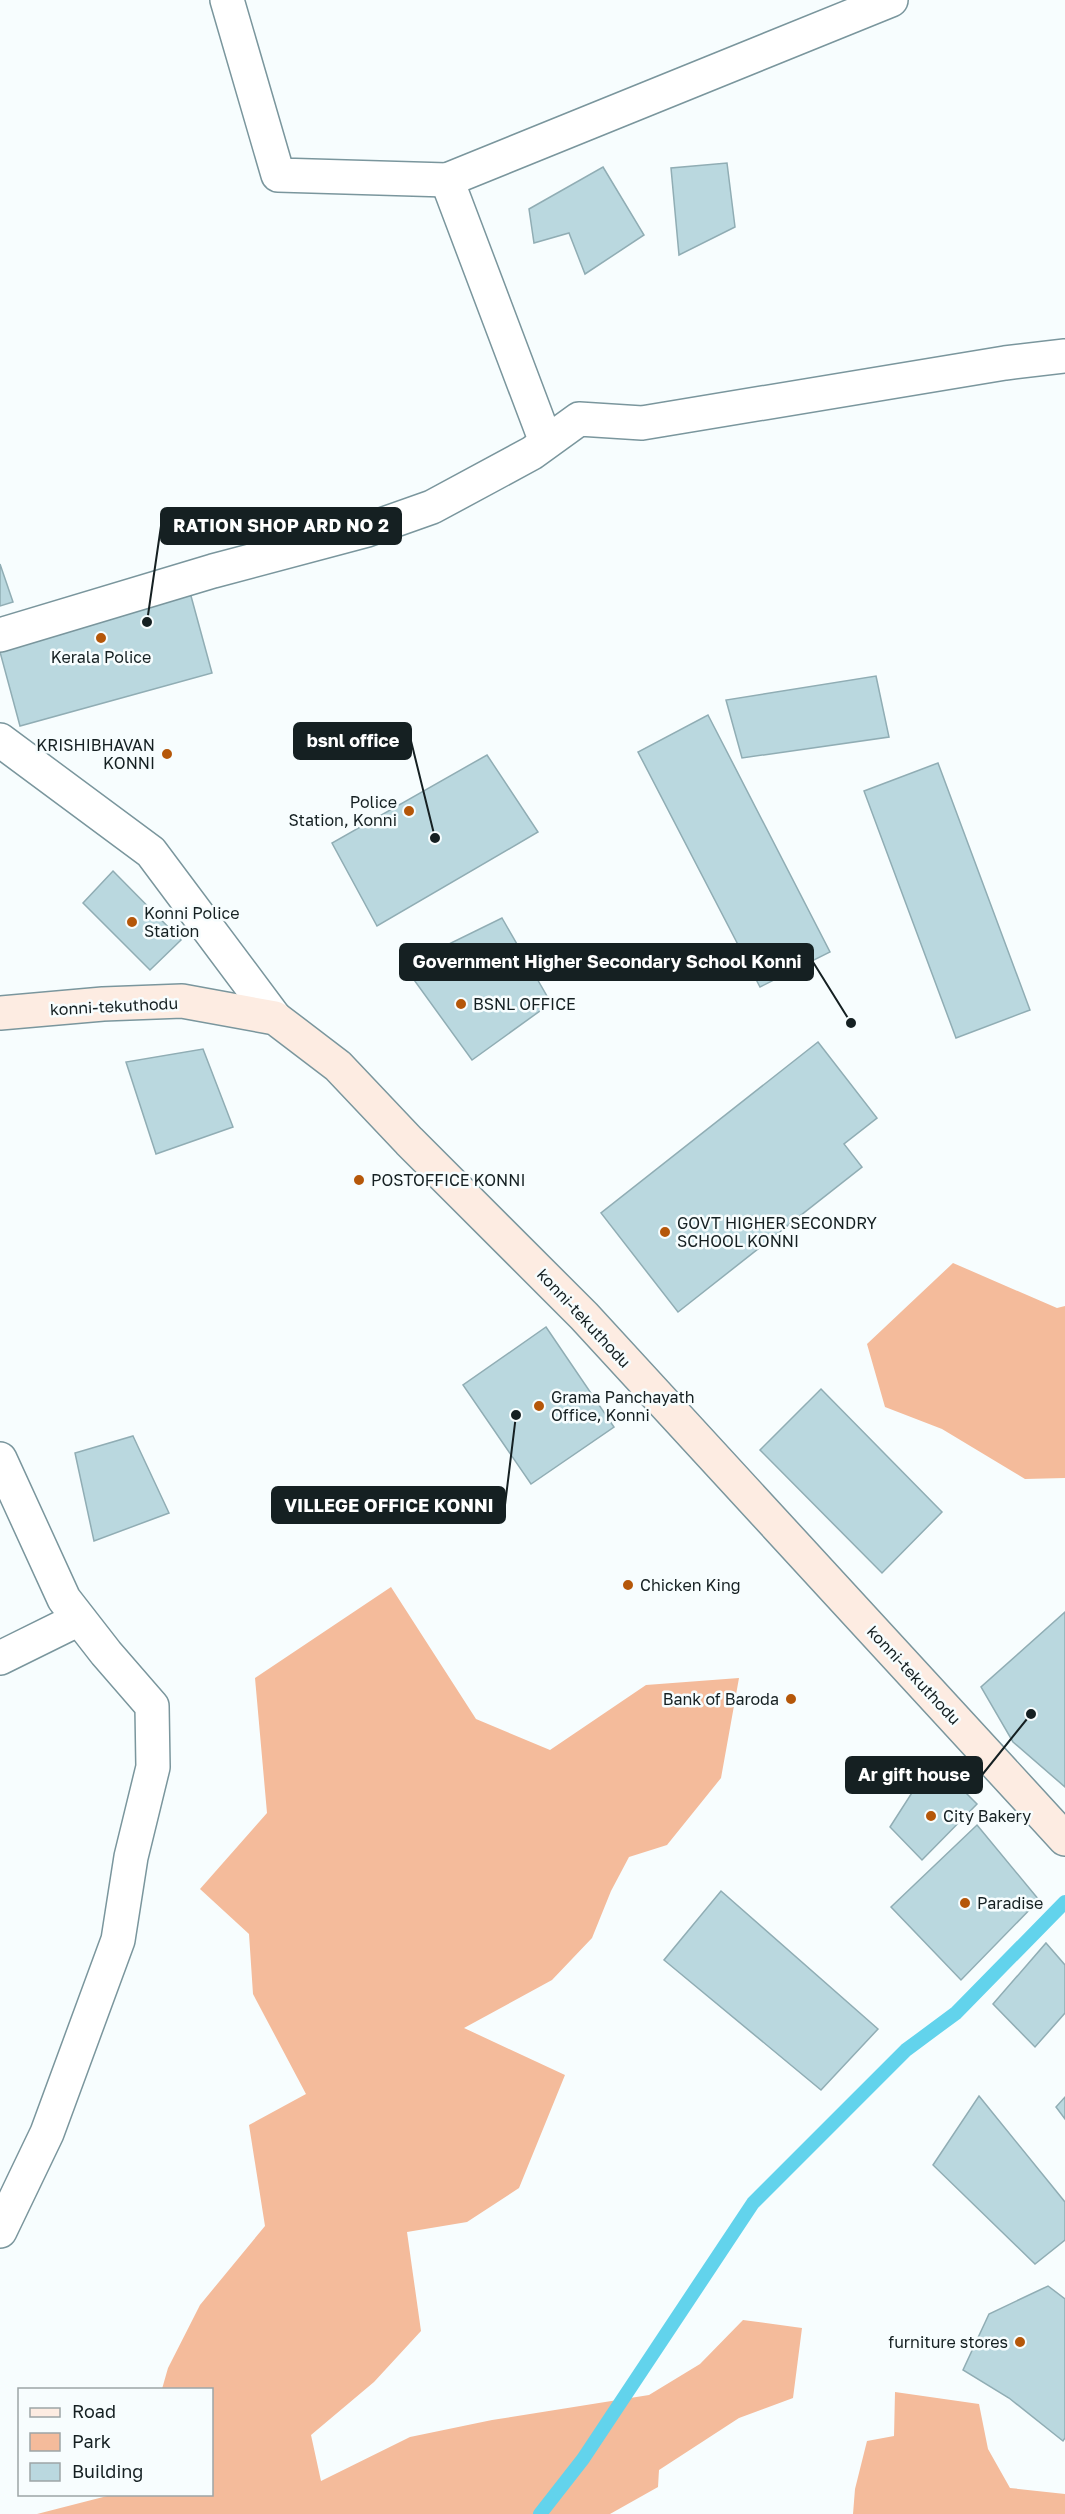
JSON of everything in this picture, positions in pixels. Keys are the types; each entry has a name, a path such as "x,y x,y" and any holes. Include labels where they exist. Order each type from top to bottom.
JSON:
{"main road":[{"name":"konni-tekuthodu","path":"0,1013 104,1004 182,1001 275,1018 338,1066 409,1141 584,1316 1065,1839"}],"street":[{"path":"227,0 278,175 447,180 891,0"},
{"path":"447,180 546,442"},
{"path":"0,635 213,571 367,530 432,507 532,453 579,419 642,423 1005,363 1065,356"},
{"path":"0,740 151,852 275,1018"},
{"path":"0,1459 63,1599 152,1706 153,1767 131,1857 118,1940 47,2133 0,2230"},
{"path":"0,1658 79,1619"}],"green space":[{"path":"953,1263 1057,1308 1065,1306 1065,1478 1025,1479 942,1429 885,1407 867,1344"},
{"path":"391,1587 476,1719 550,1750 646,1685 739,1678 721,1778 667,1845 629,1857 611,1891 592,1938 552,1980 464,2028 565,2075 519,2188 467,2222 407,2232 421,2331 374,2382 311,2435 321,2481 410,2437 492,2420 649,2395 700,2364 743,2320 802,2328 793,2398 739,2418 659,2470 658,2487 610,2514 37,2514 107,2496 213,2496 213,2388 162,2388 168,2368 200,2305 265,2226 249,2125 306,2094 253,1994 249,1934 200,1889 267,1813 255,1678"},
{"path":"895,2392 979,2404 988,2449 1010,2488 1065,2494 1065,2514 853,2514 855,2489 867,2441 894,2436"}],"building":[{"path":"727,163 735,227 679,255 671,168"},
{"path":"603,167 644,235 585,274 569,233 534,243 529,209"},
{"path":"0,564 13,602 0,606"},
{"name":"Kerala Police","path":"185,574 212,673 20,726 0,652 0,625"},
{"path":"876,676 889,737 742,758 726,700"},
{"path":"708,715 830,952 760,987 638,752"},
{"path":"487,755 538,832 377,926 332,843"},
{"path":"938,763 1030,1010 956,1038 864,791"},
{"name":"Konni Police Station","path":"113,871 181,940 150,970 83,903"},
{"path":"502,918 551,1003 472,1060 404,966"},
{"path":"818,1042 877,1118 844,1144 862,1167 678,1312 601,1213"},
{"path":"203,1049 233,1127 156,1154 126,1062"},
{"name":"Grama Panchayath Office, Konni","path":"546,1327 614,1427 531,1484 463,1385"},
{"path":"821,1389 942,1512 882,1573 760,1450"},
{"path":"133,1436 169,1513 94,1541 75,1453"},
{"path":"1065,1612 1065,1787 1013,1742 981,1687"},
{"name":"City Bakery","path":"933,1760 977,1804 922,1860 890,1827"},
{"name":"Paradise","path":"977,1825 1039,1900 961,1980 891,1907"},
{"path":"721,1891 878,2029 821,2090 664,1960"},
{"path":"1046,1943 1065,1965 1065,2013 1035,2047 993,2004"},
{"path":"979,2096 1065,2202 1065,2240 1035,2264 933,2165"},
{"path":"1065,2097 1065,2119 1056,2107"},
{"name":"furniture stores","path":"1048,2286 1065,2299 1065,2438 1063,2441 1009,2398 963,2370 989,2314"}],"waterway":[{"path":"540,2514 583,2459 753,2203 906,2050 956,2013 1065,1902"}],"place":[{"name":"RATION SHOP ARD NO 2","path":"147,622"},
{"name":"Kerala Police","path":"101,638"},
{"name":"KRISHIBHAVAN KONNI","path":"167,754"},
{"name":"Police Station, Konni","path":"409,811"},
{"name":"bsnl office","path":"435,838"},
{"name":"Konni Police Station","path":"132,922"},
{"name":"BSNL OFFICE","path":"461,1004"},
{"name":"Government Higher Secondary School Konni","path":"851,1023"},
{"name":"POSTOFFICE KONNI","path":"359,1180"},
{"name":"GOVT HIGHER SECONDRY SCHOOL KONNI","path":"665,1232"},
{"name":"Grama Panchayath Office, Konni","path":"539,1406"},
{"name":"VILLEGE OFFICE KONNI","path":"516,1415"},
{"name":"Chicken King","path":"628,1585"},
{"name":"Bank of Baroda","path":"791,1699"},
{"name":"Ar gift house","path":"1031,1714"},
{"name":"City Bakery","path":"931,1816"},
{"name":"Paradise","path":"965,1903"},
{"name":"furniture stores","path":"1020,2342"}]}
